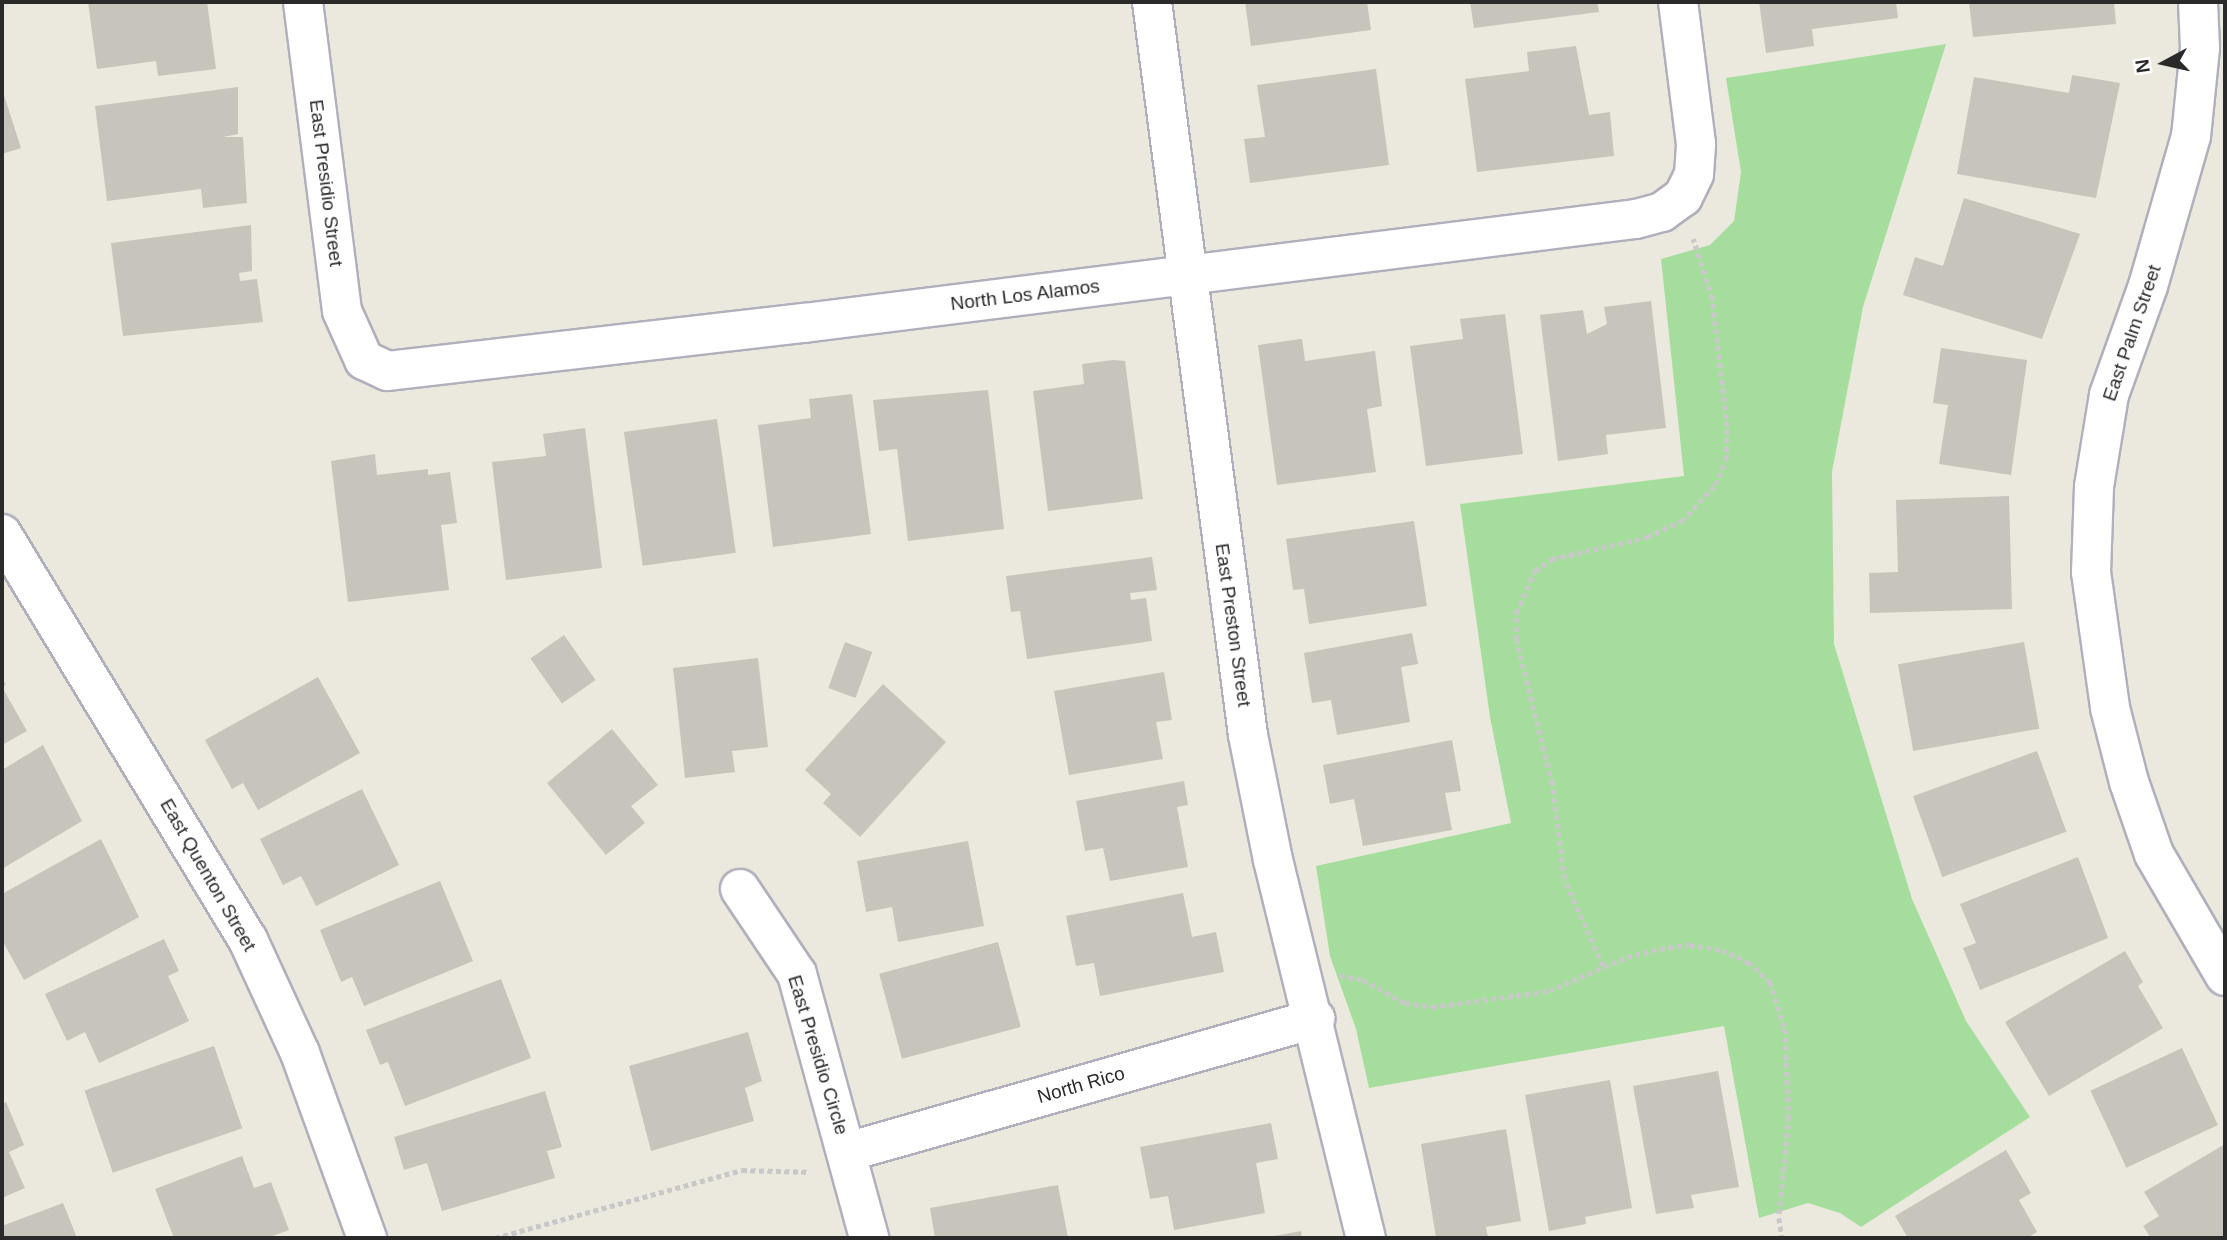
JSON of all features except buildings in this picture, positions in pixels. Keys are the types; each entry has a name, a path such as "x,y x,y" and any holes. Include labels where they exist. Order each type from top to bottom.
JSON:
{"street":[{"name":"East Presidio Street","path":"303,2 342,311 364,360"},
{"name":"East Preston Street","path":"1153,2 1186,275 1248,735 1273,860 1310,1001 1366,1238"},
{"path":"1678,2 1696,144 1694,174 1684,197"},
{"name":"East Palm Street","path":"2198,2 2200,48 2191,136 2167,227 2109,395 2094,487 2091,572 2109,708 2129,782 2154,854 2225,976"},
{"name":"North Los Alamos","path":"364,360 388,371 416,371 1636,219 1662,212 1684,197"},
{"name":"East Quenton Street","path":"2,534 248,940 300,1053 367,1238"},
{"name":"East Presidio Circle","path":"740,889 797,974 849,1158"},
{"name":"North Rico","path":"849,1158 1310,1001"},
{"path":"849,1158 869,1238"}],"path":[{"path":"1603,967 1564,879 1552,784 1516,640 1516,613 1535,571 1552,559 1647,537 1682,521 1702,504 1726,460 1727,427 1712,299 1684,197"},
{"path":"1310,1001 1341,975 1363,980 1405,1003 1464,1006 1549,991 1627,957 1690,945 1739,958 1770,982 1778,999 1788,1062 1789,1115 1779,1218 1782,1238"},
{"path":"495,1238 742,1170 815,1173 849,1158"}],"green space":[{"path":"1946,44 1863,307 1832,472 1834,644 1912,899 1966,1021 2030,1117 1861,1227 1840,1213 1808,1203 1759,1218 1724,1026 1369,1088 1356,1029 1330,956 1316,866 1511,823 1490,717 1460,504 1684,476 1661,259 1710,245 1734,221 1741,172 1726,78"}]}
